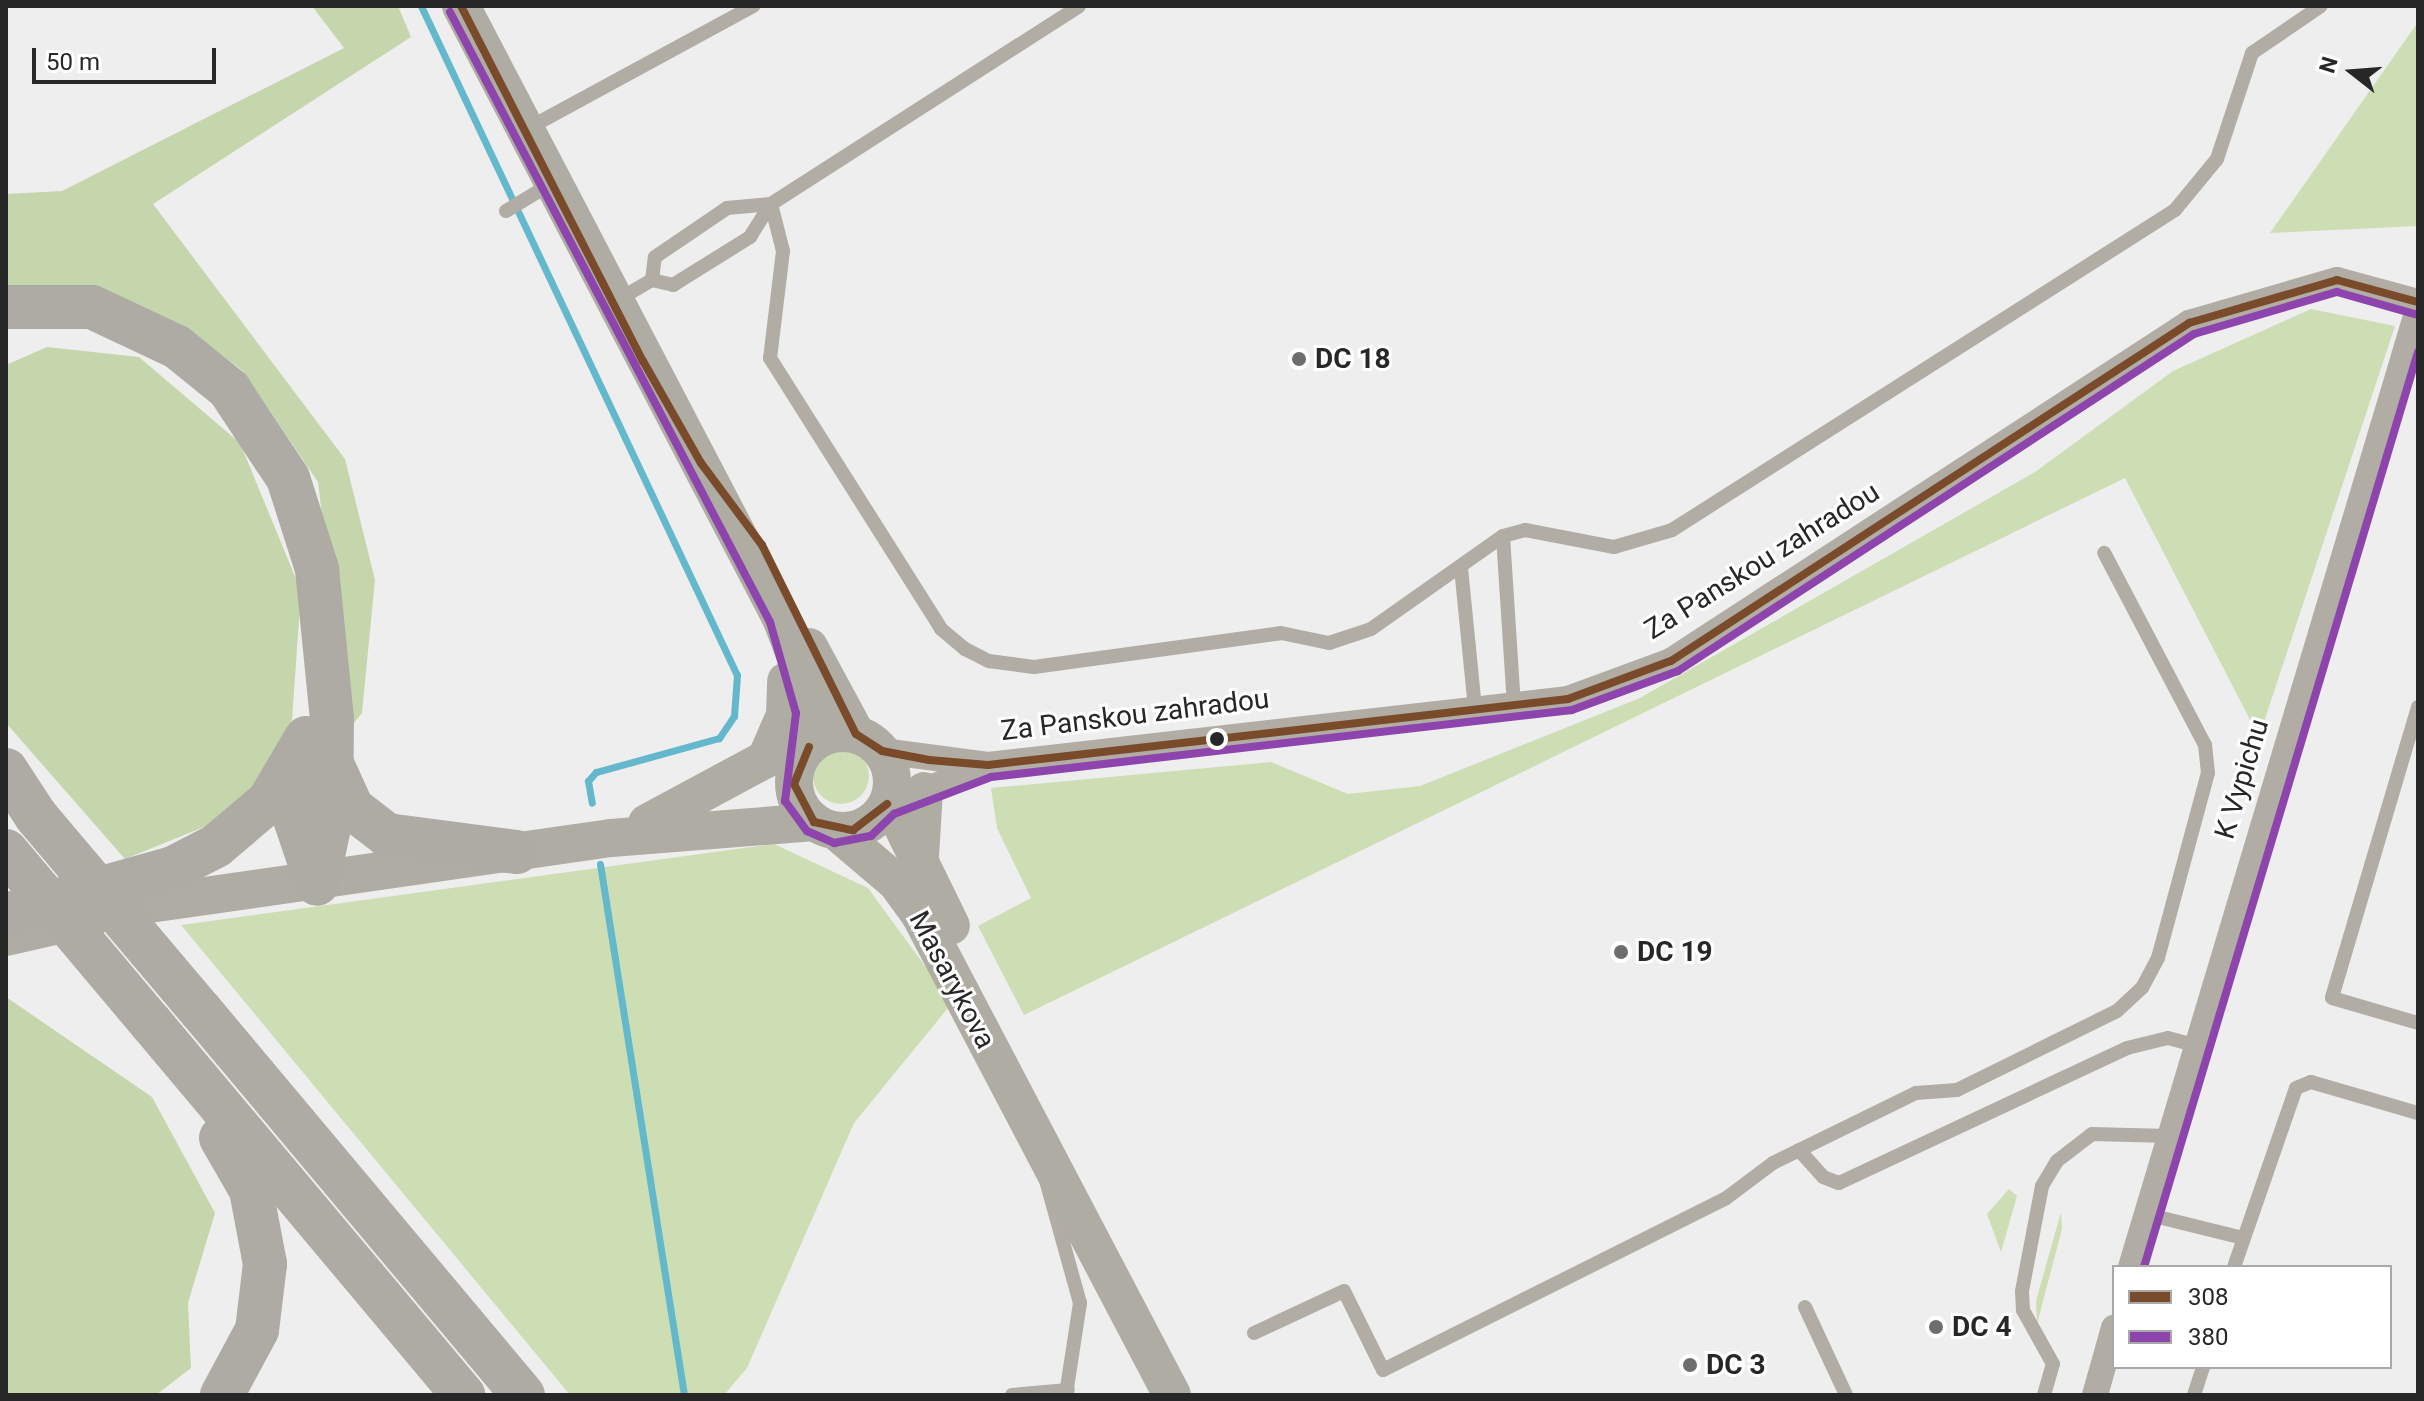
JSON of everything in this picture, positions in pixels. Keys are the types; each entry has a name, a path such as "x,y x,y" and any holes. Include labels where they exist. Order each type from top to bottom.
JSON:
{"highway":[{"path":"6,307 92,307 148,331 229,389 271,448 311,539 325,631 319,751 296,822 317,884"},
{"path":"6,337 52,325 148,331"},
{"path":"319,751 352,808 387,835 517,852"},
{"path":"6,917 173,868 216,846 269,801 319,751"},
{"path":"6,770 36,816"},
{"path":"6,780 523,1395"},
{"path":"6,851 463,1395"},
{"path":"151,1023 243,1174 264,1243 257,1330 222,1395"}],"main road":[{"path":"461,6 525,130 541,190 614,303 701,463 798,658 800,805 825,826"},
{"path":"6,917 131,909 317,884 611,838 866,825 901,801 892,775 869,743 762,545 701,463"},
{"path":"677,811 766,759 787,697 775,639 701,463"},
{"path":"611,838 801,762 831,734 869,743"},
{"name":"Masarykova","path":"901,801 922,870 1020,1073 1046,1148"},
{"name":"Masarykova","path":"825,826 897,883 920,915 1046,1148 1172,1395"},
{"path":"6,937 131,909"}],"street":[{"name":"Za Panskou zahradou","path":"901,801 988,765 1568,699 1671,661 2189,323 2337,280 2418,302"},
{"name":"K Vypichu","path":"2132,1265 2195,1045 2418,310"},
{"name":"Za Panskou zahradou","path":"869,743 988,765"},
{"path":"2095,1395 2112,1335"}],"lane":[{"path":"525,130 753,6"},
{"path":"614,303 652,280 673,285 750,237 771,204 1079,6"},
{"path":"771,204 783,251 770,358 941,629 965,649 989,661 1034,667 1281,633 1329,643 1371,629 1503,536 1525,530 1614,547 1672,530 2175,210 2217,159 2252,53 2321,6"},
{"path":"509,209 541,190"},
{"path":"652,280 655,257 727,208 771,204"},
{"path":"1503,536 1514,706"},
{"path":"1254,1333 1344,1291 1383,1370 1725,1199 1799,1150 1916,1093 1957,1090 2117,1011 2142,988 2158,958 2208,773 2205,745 2104,553"},
{"path":"1461,568 1475,708"},
{"path":"2418,707 2332,998 2418,1023"},
{"path":"1799,1150 1823,1177 1839,1183 2127,1048 2168,1038 2195,1045"},
{"path":"2235,1265 2296,1088 2311,1082 2418,1113"},
{"path":"2044,1395 2053,1364 2023,1310 2022,1291 2042,1186 2057,1161 2092,1134 2168,1136"},
{"path":"1012,1395 1067,1393 1080,1303 1044,1192 1046,1148"},
{"path":"2146,1214 2243,1238"},
{"path":"1805,1307 1846,1395"},
{"path":"2194,1395 2202,1369"}],"green space":[{"path":"312,6 398,6 411,37 153,204 345,459 375,580 362,713 348,730 318,482 243,371 190,331 6,294 6,194 62,191 344,48"},
{"path":"2418,22 2418,226 2270,233"},
{"path":"2311,309 2395,326 2259,737 2125,478 1024,1015 978,926 1031,898 997,828 991,788 1271,762 1348,794 1420,786 1640,698 2035,472 2173,371"},
{"path":"47,347 139,357 240,443 301,591 292,720 241,812 125,859 6,723 6,365"},
{"path":"841,748 861,756 869,776 861,796 841,804 821,796 813,776 821,756"},
{"path":"774,844 868,888 952,1003 854,1123 747,1368 724,1395 570,1395 181,925"},
{"path":"6,997 152,1097 215,1213 188,1303 191,1368 156,1395 6,1395"},
{"path":"2009,1189 2017,1196 2001,1252 1987,1214"},
{"path":"2061,1212 2062,1229 2037,1324 2036,1301"}],"waterway":[{"path":"421,6 737,675 734,716 719,738 596,772 588,781 592,803"},
{"path":"600,864 684,1395"}],"transit line":[{"name":"308","path":"461,6 643,361 701,463 762,545 856,734 882,751 929,760 988,765 1568,699 1671,661 2189,323 2337,280 2418,302"},
{"name":"380","path":"450,12 770,622 796,713 785,801 807,831 834,843 871,836 894,814 991,777 1572,710 1678,671 2194,334 2337,292 2415,314"},
{"name":"380","path":"2145,1265 2418,352"},
{"name":"308","path":"809,747 794,784 814,822 853,830 887,804"}],"place":[{"name":"DC 18","path":"1299,359"},
{"name":"DC 19","path":"1621,952"},
{"name":"DC 4","path":"1936,1327"},
{"name":"DC 3","path":"1690,1365"}]}
